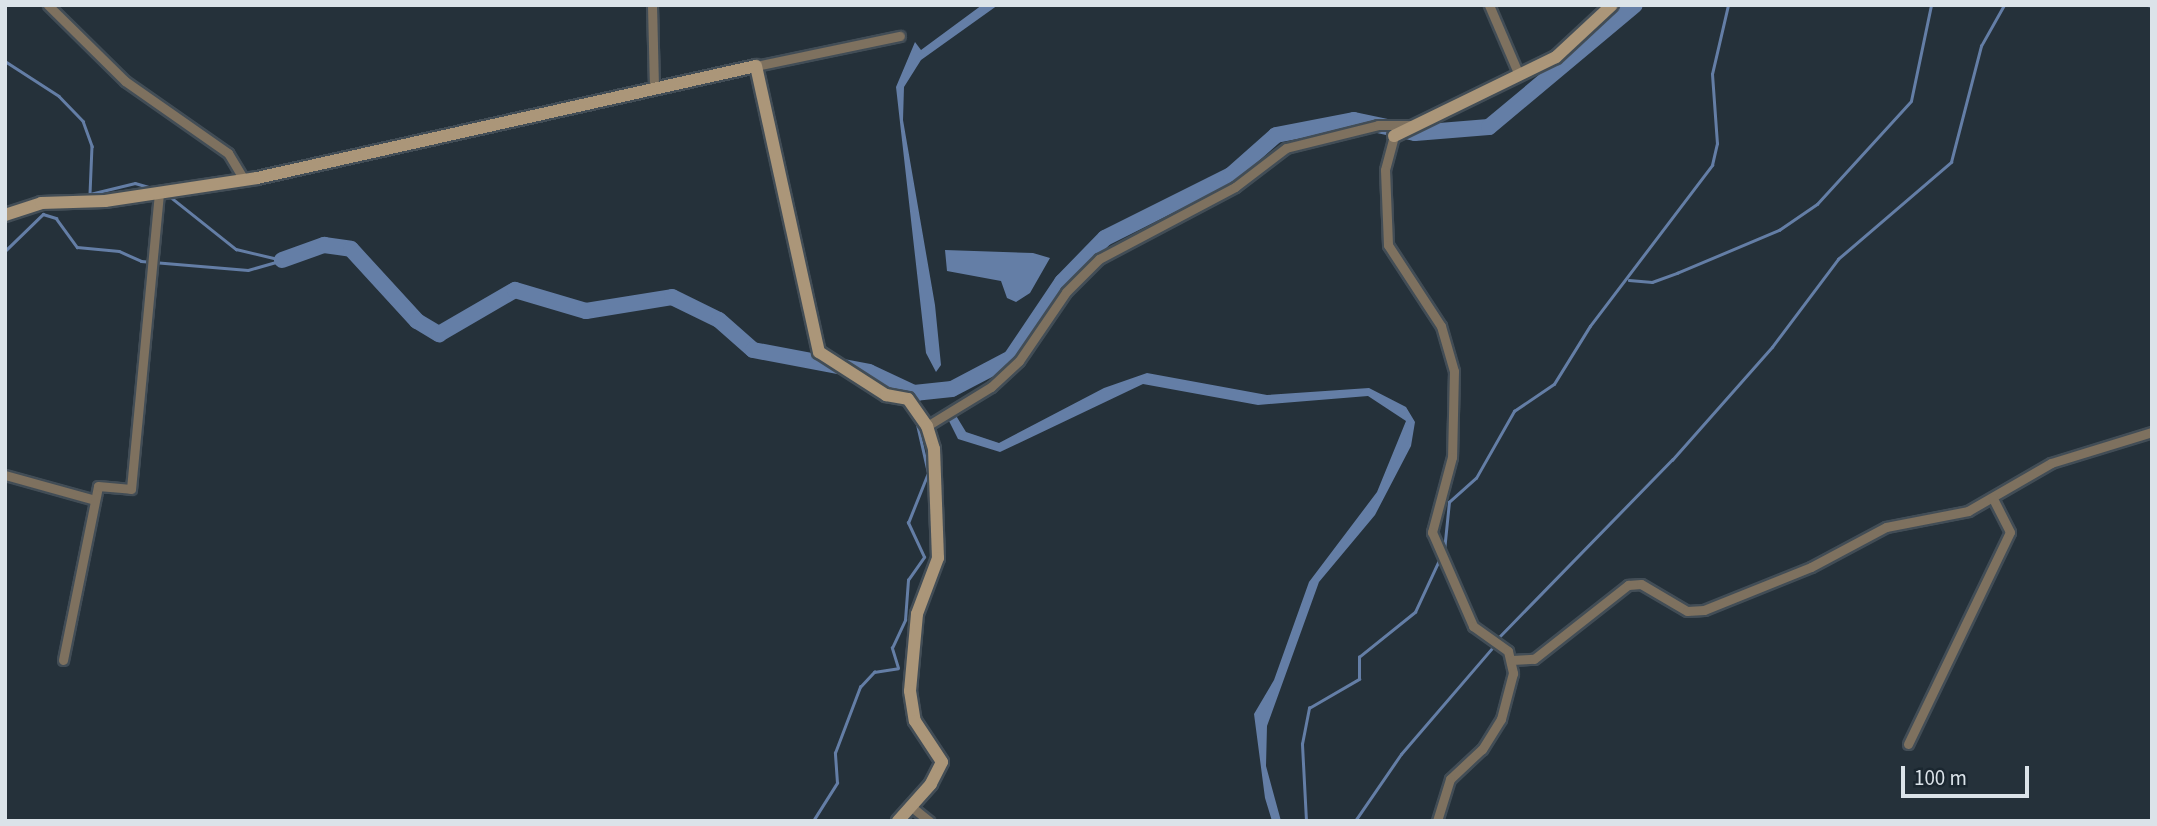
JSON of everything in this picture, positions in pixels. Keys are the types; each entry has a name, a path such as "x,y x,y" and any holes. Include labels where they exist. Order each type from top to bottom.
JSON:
{"street":[{"path":"48,5 125,81 228,153 243,178"},
{"path":"652,5 654,89"},
{"path":"1489,5 1519,75"},
{"path":"1437,821 1450,779 1482,749 1501,719 1512,660 1504,646 1473,626 1432,532 1452,457 1454,370 1441,326 1403,276 1388,245 1385,170 1394,136 1411,125 1556,57 1612,5"},
{"path":"5,215 41,203 159,193 243,178 900,36"},
{"path":"756,66 819,352 886,396 908,400 927,426 936,468 938,558 917,614 910,691 915,721 942,762 913,807 898,821"},
{"path":"927,426 991,387 1019,361 1066,292 1099,259 1235,187 1286,148 1378,125 1411,125"},
{"path":"63,660 98,486 131,489 159,193"},
{"path":"1512,660 1534,659 1628,585 1646,586 1681,609 1704,610 1811,567 1886,527 1960,514 1993,498 2051,463 2152,432"},
{"path":"5,475 95,500"},
{"path":"1908,744 2010,532 1993,498"},
{"path":"913,807 929,821"}],"water":[{"path":"982,5 998,5 921,60 904,87 903,120 935,305 941,365 936,372 926,353 896,87 915,42 921,50"},
{"path":"945,250 1033,253 1050,258 1030,293 1016,302 1007,298 1001,281 947,271"},
{"path":"1147,373 1267,395 1369,388 1406,407 1415,422 1411,446 1375,515 1319,582 1267,726 1266,766 1281,821 1272,821 1265,798 1254,714 1274,680 1309,582 1377,492 1406,421 1368,396 1258,405 1143,384 1000,452 958,439 947,417 955,414 966,432 999,443 1104,388"}],"waterway":[{"path":"282,260 324,245 351,249 417,321 439,334 515,290 586,311 672,297 719,320 753,350 869,372 914,393 952,389 1011,358 1062,282 1105,238 1231,175 1276,135 1354,120 1415,133 1489,127 1635,5"},
{"path":"1444,551 1449,502 1476,478 1514,411 1554,384 1590,326 1712,165 1717,144 1712,74 1728,5"},
{"path":"1629,280 1652,282 1677,273 1779,230 1817,204 1911,101 1931,5"},
{"path":"1499,637 1672,460 1772,347 1838,259 1951,162 1981,46 2004,5"},
{"path":"2148,5 2152,6"},
{"path":"5,61 59,96 83,121 92,146 90,194 135,183 156,189"},
{"path":"168,195 236,249 282,260"},
{"path":"5,251 43,214 56,218 77,247 119,251 141,261 248,270 282,260"},
{"path":"916,402 927,390"},
{"path":"813,821 837,783 835,753 860,687 874,672 898,668 892,648 905,620 908,580 924,557 908,523 928,473 915,416"},
{"path":"1306,821 1302,744 1309,708 1359,679 1359,657 1415,612 1441,556"},
{"path":"1355,821 1401,754 1494,646"}]}
